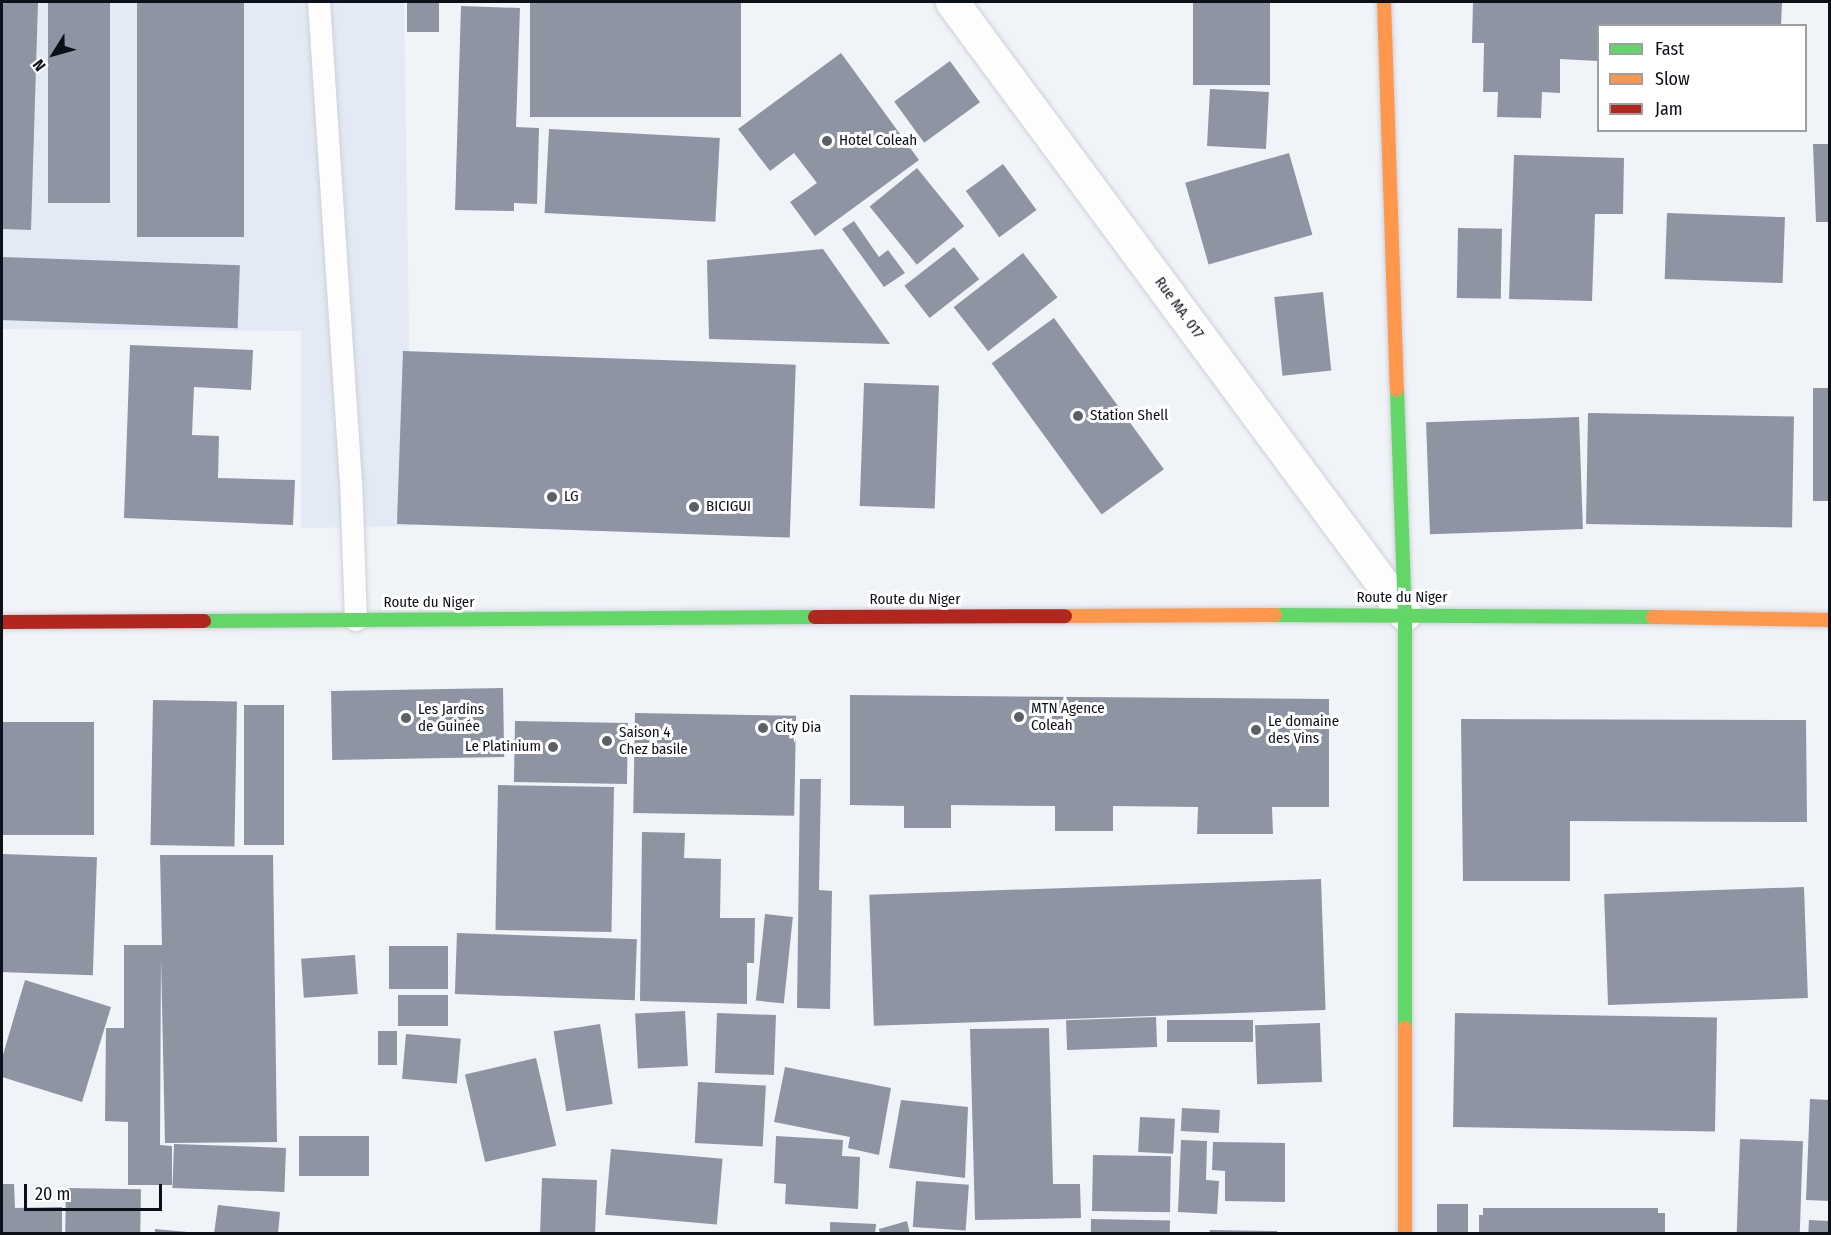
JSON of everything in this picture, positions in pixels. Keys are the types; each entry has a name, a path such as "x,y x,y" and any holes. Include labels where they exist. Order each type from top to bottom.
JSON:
{"main road":[{"path":"1384,2 1406,614 1405,1233"},
{"name":"Route du Niger","path":"2,622 1406,614 1830,620"}],"street":[{"name":"Rue MA. 017","path":"952,2 1406,614"}],"lane":[{"path":"319,2 351,478 356,620"}],"shaded area":[{"path":"2,2 404,2 412,526 301,528 301,331 2,329"}],"building":[{"path":"2,2 38,2 31,230 2,229"},
{"path":"48,2 110,2 110,203 48,203"},
{"path":"137,2 244,2 244,237 137,237"},
{"path":"407,2 439,2 439,32 407,32"},
{"path":"530,2 741,2 741,117 530,117"},
{"path":"1193,2 1270,2 1270,85 1193,85"},
{"path":"1473,2 1782,2 1781,24 1597,24 1597,61 1560,59 1560,93 1542,92 1541,118 1497,117 1498,92 1483,92 1484,43 1472,43"},
{"path":"461,6 520,8 516,127 539,128 537,204 514,203 514,211 455,210"},
{"name":"Hotel Coleah","path":"841,53 919,160 815,236 790,202 817,183 794,153 770,171 738,129"},
{"path":"950,61 980,102 924,143 894,102"},
{"path":"1210,89 1269,92 1266,149 1207,146"},
{"path":"549,129 720,138 715,222 545,213"},
{"path":"1813,144 1830,144 1830,222 1816,222"},
{"path":"1289,153 1312,235 1209,264 1185,183"},
{"path":"1514,155 1624,158 1623,214 1595,214 1592,301 1509,299"},
{"path":"1003,164 1037,210 999,237 966,191"},
{"path":"917,168 964,226 917,265 870,206"},
{"path":"1667,213 1785,217 1783,283 1665,279"},
{"path":"854,221 879,257 888,250 905,273 884,287 842,229"},
{"path":"1458,228 1502,229 1501,299 1457,298"},
{"path":"954,247 979,279 930,318 904,286"},
{"path":"823,249 890,344 709,339 707,260"},
{"path":"1023,253 1057,297 988,351 954,307"},
{"path":"2,257 240,265 238,328 2,320"},
{"path":"1323,292 1331,371 1283,376 1274,297"},
{"name":"Station Shell","path":"1054,318 1164,469 1102,515 992,363"},
{"path":"130,345 253,350 251,390 194,387 192,435 219,436 218,478 295,480 293,525 124,518"},
{"path":"403,351 796,365 790,538 397,524"},
{"path":"864,383 939,386 935,509 860,506"},
{"path":"1813,388 1830,388 1830,501 1813,501"},
{"path":"1588,413 1794,417 1792,528 1586,524"},
{"path":"1579,417 1583,529 1430,534 1426,422"},
{"path":"503,688 504,757 332,760 331,691"},
{"path":"850,695 1329,699 1329,807 1272,807 1273,834 1197,834 1198,807 1113,806 1113,831 1055,831 1055,806 951,805 951,828 904,828 904,806 850,805"},
{"path":"153,700 237,701 234,846 150,845"},
{"path":"244,705 284,705 284,845 244,845"},
{"path":"635,713 796,716 794,816 633,813"},
{"path":"1461,719 1806,720 1807,822 1570,821 1570,881 1463,881"},
{"path":"515,721 628,723 627,784 514,782"},
{"path":"2,722 94,722 94,835 2,835"},
{"path":"800,779 821,779 819,890 832,891 830,1009 797,1008"},
{"path":"498,785 614,787 611,932 495,930"},
{"path":"642,832 685,833 684,858 721,859 720,918 755,918 754,963 747,963 747,1004 640,1001"},
{"path":"2,854 97,857 93,975 2,972"},
{"path":"160,855 273,855 277,1142 165,1143 161,958 160,1145 172,1146 172,1185 128,1185 128,1122 105,1121 106,1028 124,1028 124,945 162,945"},
{"path":"1321,879 1326,1010 874,1026 869,895"},
{"path":"1804,887 1808,998 1608,1005 1604,894"},
{"path":"765,914 793,917 784,1003 756,1001"},
{"path":"457,933 637,939 635,1000 455,994"},
{"path":"389,946 448,946 448,989 389,989"},
{"path":"355,955 358,994 304,998 301,959"},
{"path":"25,980 111,1007 82,1102 2,1077 2,1058"},
{"path":"398,995 448,995 448,1026 398,1026"},
{"path":"685,1011 688,1066 638,1069 635,1014"},
{"path":"717,1013 776,1015 774,1075 715,1073"},
{"path":"1455,1013 1717,1018 1715,1132 1453,1127"},
{"path":"1156,1017 1157,1047 1067,1050 1066,1020"},
{"path":"1167,1020 1253,1020 1253,1042 1167,1042"},
{"path":"1320,1023 1322,1082 1257,1084 1255,1025"},
{"path":"600,1024 613,1104 566,1111 554,1031"},
{"path":"1049,1028 1053,1184 1080,1184 1081,1218 975,1220 970,1029"},
{"path":"378,1031 397,1031 397,1065 378,1065"},
{"path":"406,1034 461,1039 457,1084 402,1079"},
{"path":"536,1058 556,1146 485,1162 465,1074"},
{"path":"785,1067 891,1088 879,1155 848,1148 850,1137 774,1122"},
{"path":"698,1082 766,1086 763,1146 695,1143"},
{"path":"1810,1099 1830,1100 1830,1201 1806,1200"},
{"path":"901,1100 968,1107 965,1178 889,1168"},
{"path":"1182,1108 1220,1110 1219,1133 1181,1131"},
{"path":"1140,1117 1175,1119 1173,1154 1138,1152"},
{"path":"299,1136 369,1136 369,1176 299,1176"},
{"path":"776,1136 843,1140 842,1156 860,1157 858,1209 785,1204 786,1184 774,1183"},
{"path":"1740,1139 1803,1141 1800,1234 1737,1234"},
{"path":"1181,1140 1207,1141 1206,1180 1219,1181 1217,1214 1178,1212"},
{"path":"1213,1142 1285,1143 1285,1202 1225,1201 1225,1171 1212,1170"},
{"path":"174,1144 286,1148 284,1192 172,1188"},
{"path":"611,1149 723,1159 717,1225 605,1215"},
{"path":"1093,1155 1171,1156 1170,1212 1092,1211"},
{"path":"542,1178 597,1180 595,1234 540,1233"},
{"path":"916,1181 969,1185 966,1231 913,1227"},
{"path":"2,1184 14,1184 15,1208 62,1207 62,1234 2,1234"},
{"path":"66,1188 141,1189 140,1234 65,1234"},
{"path":"1437,1204 1468,1204 1468,1234 1437,1234"},
{"path":"218,1205 280,1212 278,1234 214,1234"},
{"path":"1483,1208 1658,1208 1658,1213 1665,1213 1665,1234 1479,1234 1479,1215 1483,1215"},
{"path":"1091,1219 1170,1220 1170,1234 1091,1234"},
{"path":"1809,1220 1830,1221 1829,1234 1808,1234"},
{"path":"907,1221 910,1234 880,1234 879,1229"},
{"path":"830,1222 876,1224 875,1234 830,1234"},
{"path":"155,1229 188,1232 188,1234 155,1234"},
{"path":"1210,1230 1277,1231 1277,1234 1209,1234"}],"traffic: fast":[{"path":"1397,390 1405,614 1405,1028"},
{"path":"1275,615 1653,617"},
{"path":"204,621 815,617"}],"traffic: slow":[{"path":"1384,2 1397,390"},
{"path":"1065,616 1275,615"},
{"path":"1653,617 1830,620"},
{"path":"1405,1028 1405,1234"}],"traffic: jam":[{"path":"815,617 1065,616"},
{"path":"2,622 204,621"}],"place":[{"name":"Hotel Coleah","path":"827,141"},
{"name":"Station Shell","path":"1078,416"},
{"name":"LG","path":"552,497"},
{"name":"BICIGUI","path":"694,507"},
{"name":"MTN Agence Coleah","path":"1019,717"},
{"name":"Les Jardins de Guinée","path":"406,718"},
{"name":"City Dia","path":"763,728"},
{"name":"Le domaine des Vins","path":"1256,730"},
{"name":"Saison 4 Chez basile","path":"607,741"},
{"name":"Le Platinium","path":"553,747"}]}
